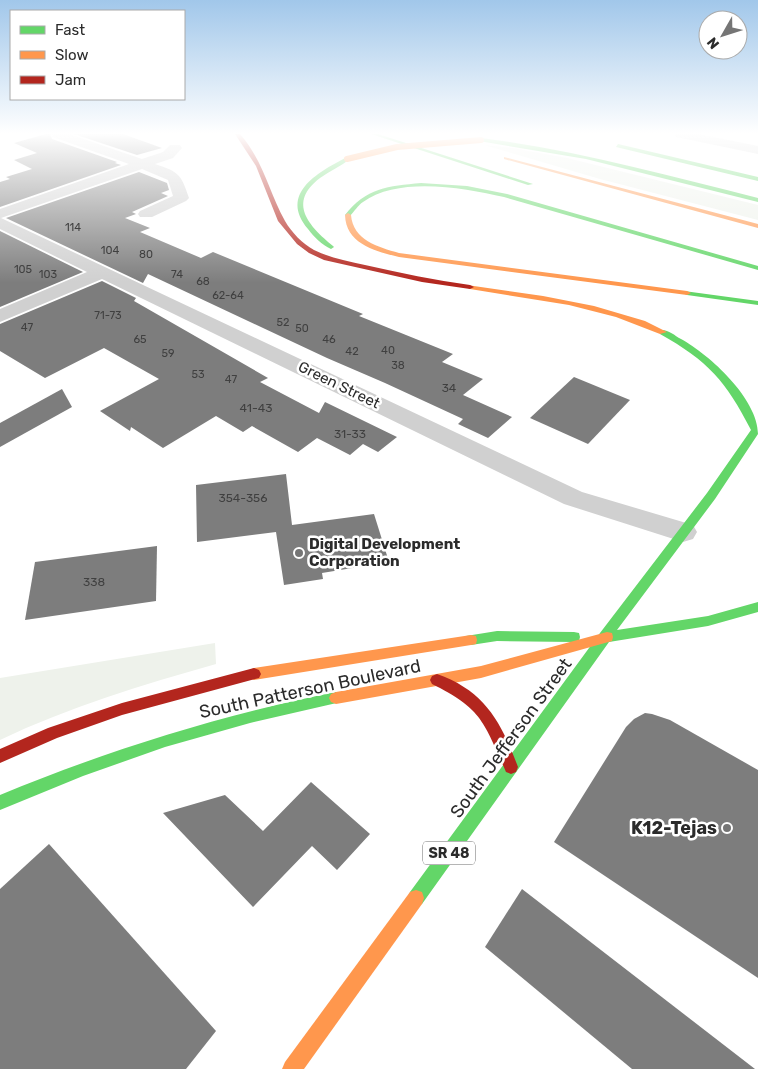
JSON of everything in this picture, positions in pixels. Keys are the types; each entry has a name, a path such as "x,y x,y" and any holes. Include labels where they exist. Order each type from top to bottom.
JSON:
{"main road":[{"path":"266,184 280,224 294,240 316,254 421,280 542,298 656,328 687,344 707,358 734,388 757,429"},
{"path":"308,184 303,190 298,210 311,233 359,264"},
{"path":"529,184 539,187"},
{"path":"597,184 758,226"},
{"path":"691,184 758,200"},
{"path":"758,268 505,195 454,186 412,186 378,192 357,202 350,210 347,219 348,226 363,242 399,255 758,304"},
{"path":"542,298 611,300"},
{"name":"South Jefferson Street","path":"292,1069 757,429"},
{"name":"South Patterson Boulevard","path":"0,803 131,751 224,723 305,704 481,672 605,637 708,621 758,607"},
{"name":"South Patterson Boulevard","path":"0,756 122,709 264,671 497,636 605,637"},
{"path":"437,680 471,698 487,714 502,741 511,768"}],"street":[{"path":"0,214 86,184"},
{"path":"146,214 181,198 177,184"},
{"name":"Green Street","path":"0,223 573,498 684,532"},
{"path":"0,316 102,272"}],"shaded area":[{"path":"619,184 672,184 758,205 758,220"},
{"path":"215,643 216,664 79,707 0,740 0,678"}],"building":[{"path":"0,184 67,184 0,207"},
{"path":"105,184 167,184 169,190 161,193 168,196 132,212 136,214 125,218 150,228 140,232 201,258 213,252 363,314 359,316 453,354 442,362 483,379 463,395 512,417 488,438 458,424 463,419 148,274 143,283 6,218"},
{"path":"0,231 83,272 0,307"},
{"path":"102,281 136,298 134,301 268,378 260,382 319,413 325,402 397,437 378,452 363,444 350,455 317,438 298,452 252,426 243,432 216,416 163,448 131,427 130,431 100,411 159,379 104,348 45,378 0,351 0,324"},
{"path":"574,377 630,400 588,444 530,418"},
{"path":"62,389 72,407 0,447 0,423"},
{"path":"286,474 292,525 374,514 389,562 322,573 323,579 284,585 276,532 197,542 196,485"},
{"path":"157,546 156,601 25,620 35,562"},
{"path":"645,713 670,720 758,770 758,978 554,842 626,727 634,719"},
{"path":"311,782 370,834 337,870 312,846 253,907 163,813 225,795 263,831"},
{"path":"49,844 216,1031 186,1069 0,1069 0,889"},
{"path":"522,889 755,1069 632,1069 485,947"}],"traffic: fast":[{"path":"310,184 301,198 300,209 304,221 314,233 331,247"},
{"path":"694,184 758,200"},
{"path":"348,215 360,201 377,192 398,187 421,185 467,188 505,195 758,268"},
{"path":"687,293 758,303"},
{"path":"663,332 696,352 719,372 738,396 756,430"},
{"path":"605,637 711,496 758,427"},
{"path":"607,637 708,621 758,607"},
{"path":"471,640 497,636 574,637"},
{"path":"416,898 605,637"},
{"path":"0,803 82,770 165,741 250,717 336,698"}],"traffic: slow":[{"path":"602,184 758,226"},
{"path":"348,215 352,232 358,238 374,247 399,255 687,293"},
{"path":"470,287 594,308 619,315 663,332"},
{"path":"336,698 481,672 607,637"},
{"path":"254,674 471,640"},
{"path":"292,1069 416,898"}],"traffic: jam":[{"path":"266,184 282,221 289,232 311,251 327,258 422,280 470,287"},
{"path":"0,756 53,733 122,709 254,674"},
{"path":"437,680 477,704 493,724 511,767"}],"place":[{"name":"Digital Development Corporation","path":"299,553"},
{"name":"K12-Tejas","path":"727,828"}]}
